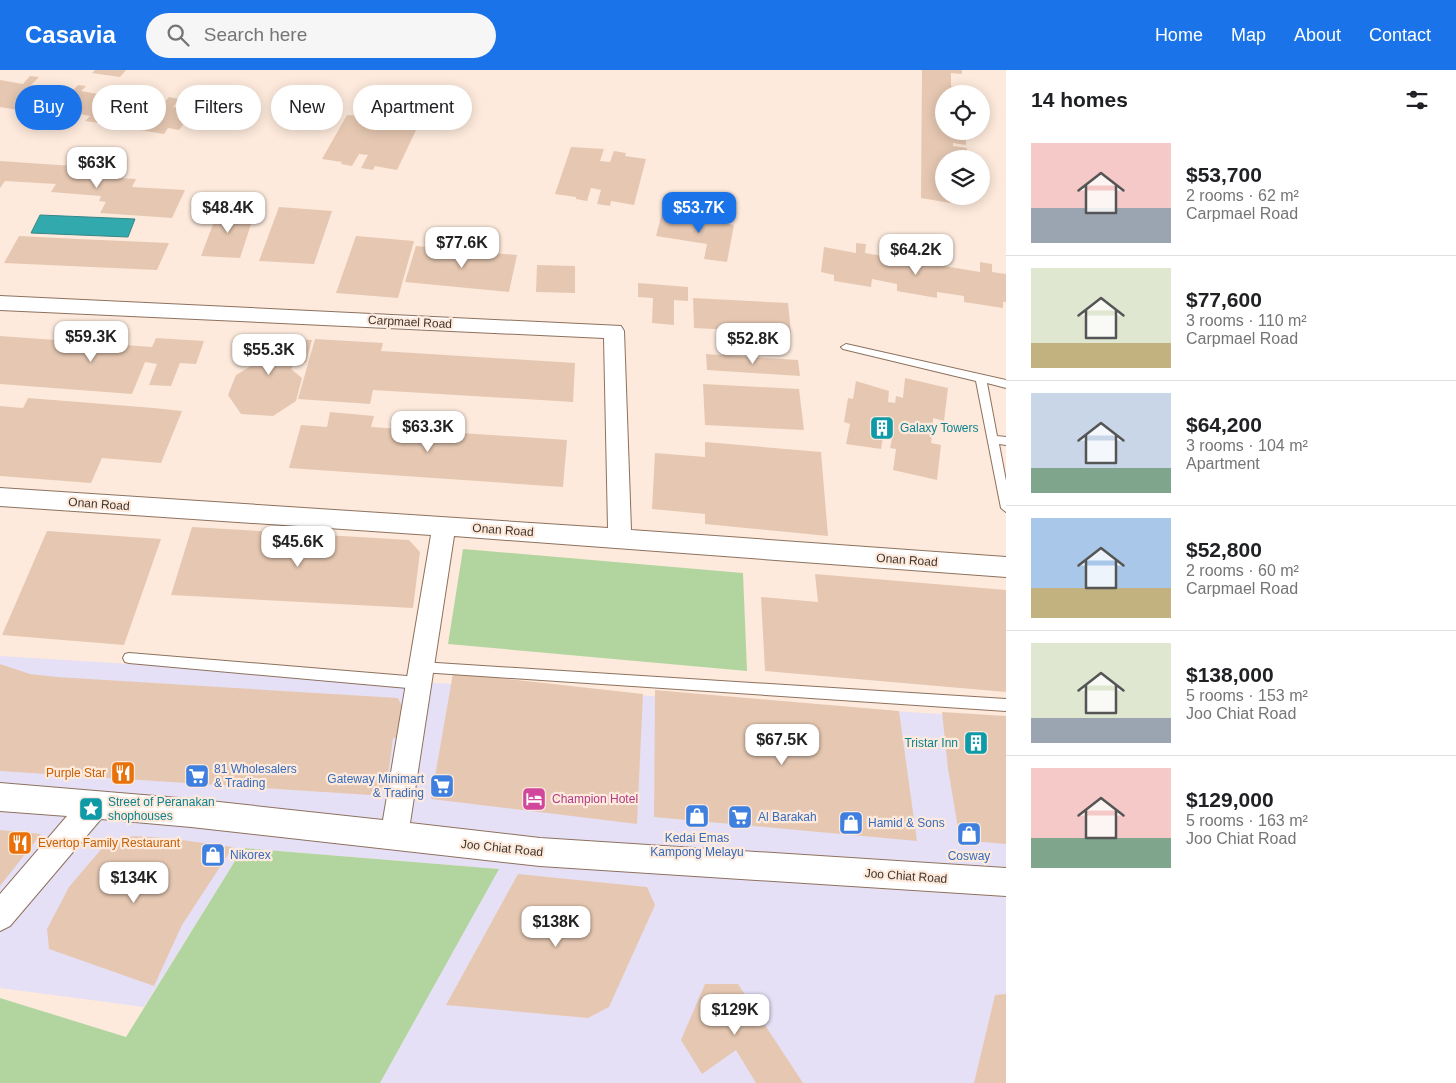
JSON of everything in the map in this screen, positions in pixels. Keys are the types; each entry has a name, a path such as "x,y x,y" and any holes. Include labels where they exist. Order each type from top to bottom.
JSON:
{"street":[{"name":"Carpmael Road","path":"0,303 614,331 620,538"},
{"name":"Onan Road","path":"0,497 620,538 1006,567"},
{"path":"394,836 444,526"},
{"name":"Joo Chiat Road","path":"0,797 191,813 540,852 1006,882"},
{"path":"0,916 94,806"}],"lane":[{"path":"846,348 1006,384"},
{"path":"981,379 1006,508"},
{"path":"993,439 1006,441"},
{"path":"129,658 1006,705"}],"shaded area":[{"path":"0,656 1006,718 1006,1083 380,1083 498,869 243,848 144,1007 0,988"}],"green space":[{"path":"463,549 743,573 747,671 448,644"},
{"path":"243,848 499,869 380,1083 0,1083 0,998 126,1037"}],"water":[{"path":"40,215 135,219 128,237 31,233"}],"building":[{"path":"95,70 126,70 120,77 92,73"},
{"path":"922,70 962,70 962,74 951,73 951,85 935,85 935,140 966,140 966,145 953,143 953,146 967,148 967,150 935,150 935,200 921,198"},
{"path":"30,76 39,77 31,85 15,85 15,110 0,107 0,80 23,84"},
{"path":"82,91 92,93 92,122 85,121 90,116 82,114"},
{"path":"169,97 176,98 176,103 173,107 176,107 176,129 168,128 164,134 140,130 166,130 166,100"},
{"path":"347,115 353,115 353,130 416,130 397,170 375,166 373,170 361,168 368,155 359,154 352,166 341,164 342,162 322,159 338,130 343,130 343,122"},
{"path":"571,147 604,149 600,161 610,162 614,151 626,153 625,156 646,159 634,205 611,201 610,206 597,204 601,190 591,188 587,201 576,199 576,197 555,194"},
{"path":"0,161 73,166 68,175 136,179 132,187 185,190 172,218 100,213 106,202 99,201 101,196 51,192 56,184 5,181 0,188"},
{"path":"279,207 332,211 314,264 259,261"},
{"path":"218,211 255,212 240,258 201,256"},
{"path":"662,213 734,225 727,262 704,259 707,244 656,236"},
{"path":"19,236 169,243 157,270 4,263"},
{"path":"356,236 414,241 398,298 336,293"},
{"path":"856,243 866,244 865,253 914,261 914,251 926,253 926,263 980,272 980,262 992,264 992,272 1006,274 1006,302 1003,302 1003,308 964,302 964,296 937,292 937,298 897,291 897,284 872,279 871,287 834,281 834,275 821,272 824,247 856,253"},
{"path":"416,246 517,255 509,292 405,282"},
{"path":"537,265 575,266 575,293 536,292"},
{"path":"638,283 688,287 688,301 674,300 674,325 652,323 653,298 638,297"},
{"path":"693,298 788,303 791,333 694,328"},
{"path":"0,336 152,347 156,338 204,341 196,364 180,363 171,386 149,385 157,364 145,362 132,394 0,384"},
{"path":"252,336 312,340 306,362 295,363 291,369 302,378 296,401 273,416 241,414 228,395 236,375 251,366 243,358"},
{"path":"315,339 383,343 381,351 575,363 573,402 373,390 370,404 298,399"},
{"path":"706,354 798,360 800,376 707,370"},
{"name":"Galaxy Towers","path":"905,378 948,388 944,421 933,418 933,426 915,422 914,431 932,435 931,443 941,445 937,480 893,470 896,449 890,448 892,439 883,437 881,449 846,444 850,424 844,422 848,398 853,399 856,381 889,391 888,402 895,403 896,396 903,398"},
{"path":"703,384 799,389 804,430 705,425"},
{"path":"28,398 182,411 161,463 102,458 91,483 0,476 0,406 23,408"},
{"path":"330,412 374,416 371,427 567,440 563,487 289,468 301,425 327,427"},
{"path":"705,442 821,452 828,536 705,524 705,514 652,509 655,453 705,457"},
{"path":"192,527 409,540 420,552 413,608 171,595"},
{"path":"47,531 161,539 124,645 2,635"},
{"path":"815,574 1006,590 1006,692 765,671 761,597 818,602"},
{"path":"0,664 30,674 57,677 398,698 406,714 403,738 393,738 387,784 370,795 0,771"},
{"name":"Champion Hotel","path":"453,673 643,694 637,824 431,799"},
{"path":"655,690 899,711 917,841 654,817"},
{"path":"942,712 1006,716 1006,844 960,840 948,769"},
{"path":"0,830 41,834 0,886"},
{"path":"133,836 167,838 233,847 182,925 154,986 49,949 47,929 69,887 103,847"},
{"path":"518,874 647,887 655,905 609,1007 588,1018 446,1005"},
{"path":"705,984 738,984 803,1083 756,1083 736,1050 702,1074 681,1040"},
{"path":"1006,994 1006,1083 974,1083 995,995"}],"place":[{"name":"Galaxy Towers","path":"882,428"},
{"name":"Tristar Inn","path":"976,743"},
{"name":"Purple Star","path":"123,773"},
{"name":"81 Wholesalers & Trading","path":"197,776"},
{"name":"Gateway Minimart & Trading","path":"442,786"},
{"name":"Champion Hotel","path":"534,799"},
{"name":"Street of Peranakan shophouses","path":"91,809"},
{"name":"Kedai Emas Kampong Melayu","path":"697,816"},
{"name":"Al Barakah","path":"740,817"},
{"name":"Hamid & Sons","path":"851,823"},
{"name":"Cosway","path":"969,834"},
{"name":"Evertop Family Restaurant","path":"20,843"},
{"name":"Nikorex","path":"213,855"}]}
